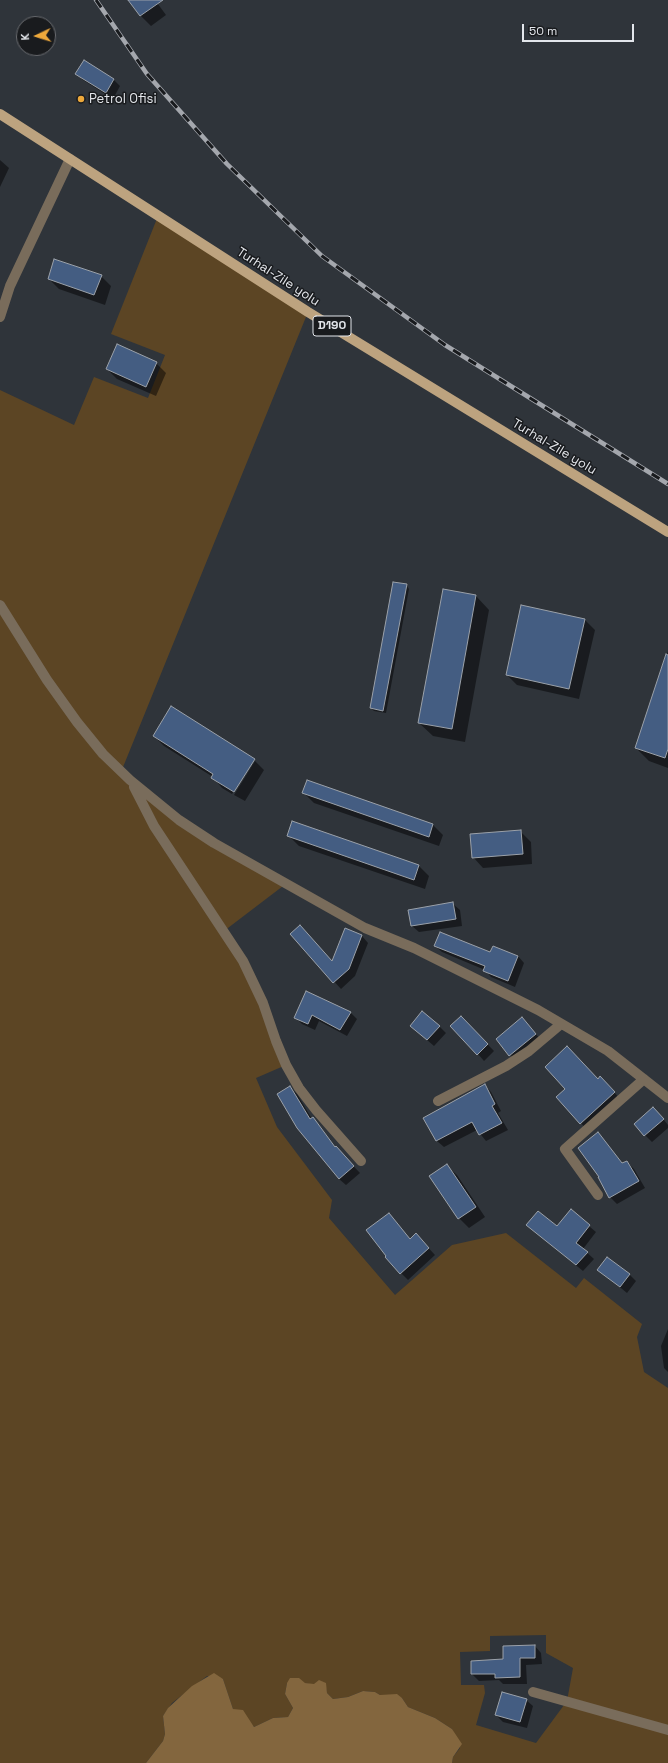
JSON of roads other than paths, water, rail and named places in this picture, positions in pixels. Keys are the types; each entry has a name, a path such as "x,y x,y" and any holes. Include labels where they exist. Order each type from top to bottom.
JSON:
{"main road":[{"name":"Turhal-Zile yolu","path":"0,114 308,312 668,532"}],"street":[{"path":"0,316 10,286 70,159"},
{"path":"0,605 47,680 77,722 103,754 130,780 179,820 214,843 365,928 462,970 561,1024 608,1051 668,1098"},
{"path":"130,780 154,826 243,961 263,1003 286,1065 299,1088 316,1110 361,1161"},
{"path":"438,1101 506,1066 529,1052 561,1024"},
{"path":"598,1195 565,1149 644,1079"},
{"path":"533,1692 668,1730"}],"railway":[{"path":"96,0 147,74 227,164 322,256 445,345 668,484"}],"place":[{"name":"Petrol Ofisi","path":"81,99"}]}
